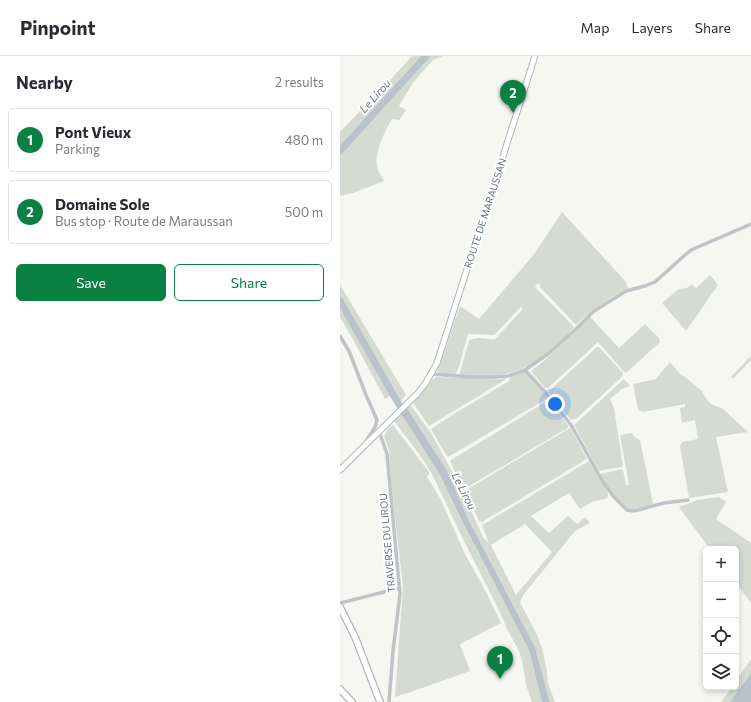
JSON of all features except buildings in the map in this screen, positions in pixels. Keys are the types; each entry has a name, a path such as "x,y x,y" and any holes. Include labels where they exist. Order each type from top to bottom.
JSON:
{"main road":[{"name":"ROUTE DE MARAUSSAN","path":"340,470 409,402 425,384 433,372 534,56"},
{"path":"340,607 355,637 380,702"},
{"path":"340,689 352,702"},
{"path":"340,694 347,696"}],"street":[{"path":"433,372 472,377 494,377 508,376 525,370 548,354 594,311 603,305 626,291 654,282 691,250 751,224"},
{"path":"340,336 349,351 377,420 375,427 363,448"},
{"path":"525,370 545,392 571,425 603,482 628,510 634,511 664,503 688,500"},
{"name":"TRAVERSE DU LIROU","path":"379,431 387,454 400,588 389,702"},
{"path":"340,603 400,588"}],"shaded area":[{"path":"412,56 443,56 433,60 412,84 399,106 406,110 399,120 392,119 383,135 376,160 378,170 384,181 353,193 340,196 340,132"},
{"path":"562,212 626,282 628,288 600,305 576,325 540,287 538,283 535,287 574,327 560,342 534,362 514,372 494,376 459,375 469,341 475,338 495,339 523,309 521,307 494,335 468,334 459,367 455,375 437,372 460,306 479,319 535,253"},
{"path":"710,275 718,285 686,331 662,303 679,289 687,288 692,284 696,288"},
{"path":"340,283 406,395 399,402 367,346 364,348 390,396 385,399 340,317"},
{"path":"590,317 619,348 645,324 659,338 660,342 625,373 598,342 548,388 545,388 531,371 545,360"},
{"path":"597,347 599,347 623,373 623,376 576,419 571,420 548,392"},
{"path":"751,356 751,360 733,379 731,377"},
{"path":"670,362 679,373 702,391 711,404 723,409 748,432 716,437 728,492 689,498 680,446 682,442 698,439 695,420 682,423 680,408 685,407 685,404 643,412 638,410 633,384 656,379"},
{"path":"524,372 548,398 448,457 431,429 509,381 511,376"},
{"path":"436,377 506,378 429,426 413,403"},
{"path":"624,379 630,386 622,389 610,399 614,408 623,466 599,471 574,425"},
{"path":"549,400 569,427 466,488 464,487 450,461"},
{"path":"410,404 431,433 460,486 483,537 489,544 482,525 589,461 608,493 608,497 605,499 592,502 580,509 569,493 531,516 549,533 568,516 577,524 585,517 590,523 575,531 524,594 520,602 542,648 548,683 555,702 550,702 535,647 467,517 446,471 406,408","holes":["525,524 552,552 516,595 491,545"]},
{"path":"406,407 447,471 467,517 535,647 550,702 542,702 529,650 440,475 400,412"},
{"path":"400,412 440,475 529,650 542,702 532,702 526,685 519,651 432,474 394,421"},
{"path":"393,425 429,472 427,477 440,498 465,554 501,623 460,644 470,671 395,697 403,587 389,451 384,436 387,430"},
{"path":"570,428 587,459 482,522 479,521 465,491"},
{"path":"632,433 640,440 653,504 630,511 612,493 600,474 621,469 623,470 626,485 629,485 620,435"},
{"path":"719,497 726,502 716,519 751,543 751,603 739,587 739,546 708,546 679,507 697,500"},
{"path":"751,659 751,673 739,690 739,677"},
{"path":"751,673 751,702 730,702"},
{"path":"730,690 739,690 730,702 721,702"}],"waterway":[{"name":"Le Lirou","path":"340,151 426,56"},
{"name":"Le Lirou","path":"340,301 405,414"}],"place":[{"name":"Domaine Sole","path":"513,113"},
{"name":"Pont Vieux","path":"500,679"}]}
